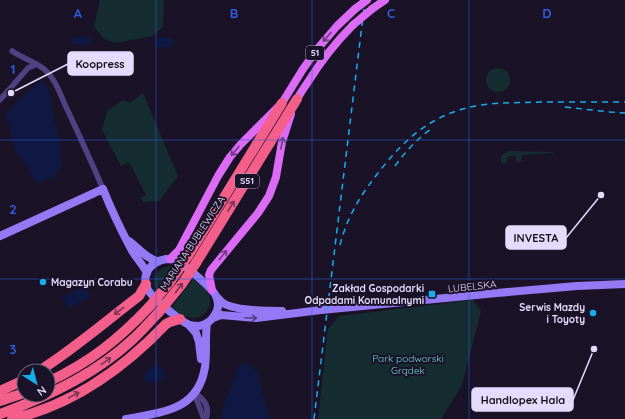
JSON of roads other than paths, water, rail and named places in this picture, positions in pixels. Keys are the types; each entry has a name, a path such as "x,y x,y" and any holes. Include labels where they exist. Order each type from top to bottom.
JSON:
{"highway":[{"name":"MARIANA BUBLEWICZA","path":"0,414 48,395 97,367 130,342 143,330 178,289 196,263 297,99"},
{"name":"MARIANA BUBLEWICZA","path":"56,378 97,354 121,335 150,306 170,282 188,256 282,103"},
{"path":"52,363 139,296 146,284"},
{"path":"12,419 60,403 101,380 129,359 166,324 180,319"},
{"path":"0,391 16,384"},
{"path":"0,401 16,396"}],"main road":[{"name":"MARIANA BUBLEWICZA","path":"282,103 318,47 337,26 367,0"},
{"name":"MARIANA BUBLEWICZA","path":"297,99 323,59 341,38 372,9 385,0"},
{"path":"214,293 209,275 211,270 258,213 271,192 276,177 284,135 297,99"},
{"path":"170,259 179,250 218,176 230,157 282,103"}],"street":[{"path":"12,51 44,68 55,82 119,227 147,273"},
{"path":"0,100 28,68 37,64"},
{"path":"0,236 103,189"},
{"path":"127,239 151,260 157,261 170,259"},
{"name":"LUBELSKA","path":"170,259 174,259 180,263 223,303 228,305 259,311 321,310"},
{"path":"157,261 150,267 147,273 146,284 154,298 189,325 196,333 199,342 202,370 194,393 205,419"},
{"name":"LUBELSKA","path":"189,325 201,326 221,315 256,318 321,310 577,286 625,284"},
{"path":"126,419 164,412 181,405 194,393 202,380 210,321 217,312 218,307 214,293"}],"water":[{"path":"91,36 91,44 73,44 73,37"},
{"path":"156,38 173,38 173,47 156,47"},
{"path":"42,79 50,94 53,115 60,141 61,167 55,176 37,183 16,151 6,114"},
{"path":"86,286 91,297 68,308 62,297"},
{"path":"245,362 258,372 258,378 270,419 221,419 225,401 239,366"},
{"path":"156,365 160,366 165,374 164,378 159,381 147,383 143,379 146,372"}],"railway":[{"path":"314,419 365,0"},
{"path":"340,245 347,223 356,204 375,177 402,145 425,126 438,119 466,108 496,103 625,102"},
{"path":"565,107 625,113"},
{"path":"395,166 412,146 431,129"}],"place":[{"name":"Koopress","path":"11,93"},
{"name":"INVESTA","path":"601,195"},
{"name":"Magazyn Corabu","path":"43,282"},
{"name":"Zakład Gospodarki Odpadami Komunalnymi","path":"432,294"},
{"name":"Serwis Mazdy i Toyoty","path":"593,313"},
{"name":"Handlopex Hala","path":"594,349"}],"park label":[{"name":"Park podworski Grądek","path":"408,364"}]}
